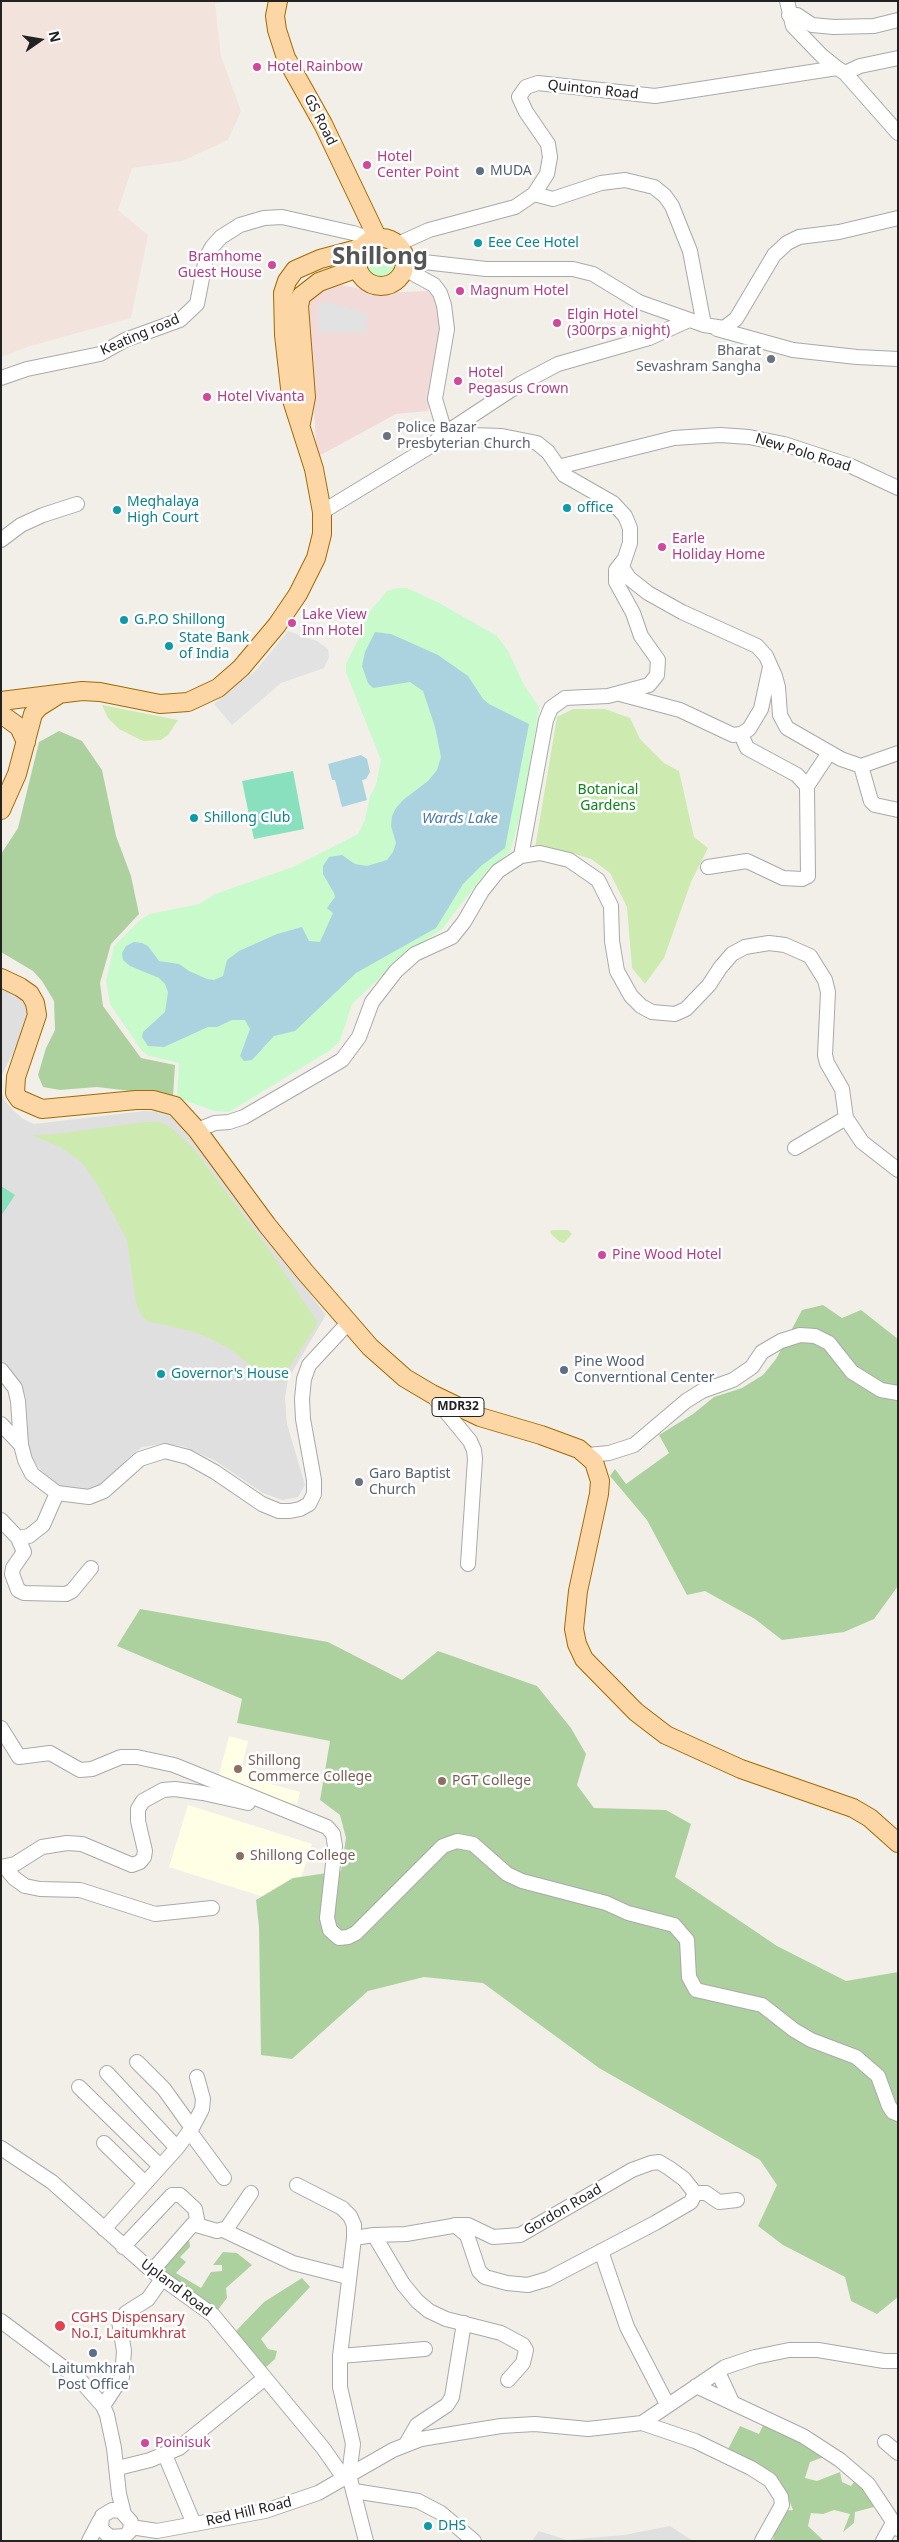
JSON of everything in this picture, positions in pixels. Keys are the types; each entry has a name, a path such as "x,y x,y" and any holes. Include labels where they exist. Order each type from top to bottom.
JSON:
{"main road":[{"name":"GS Road","path":"278,1 275,16 277,30 286,58 323,124 370,242"},
{"path":"1,701 82,691 176,704 202,697 218,688 241,668 277,625 298,594 316,558 322,534 322,512 314,469 291,397 284,335 283,294 287,281 295,270 306,264 370,242 390,238 398,244 405,265 397,281 377,286 365,280 358,268 358,254 370,242"},
{"path":"300,423 306,397 299,306 301,296 319,282 358,268"},
{"path":"1,810 18,774 33,714 43,704 60,694"},
{"path":"1,714 19,727 26,742"},
{"name":"MDR32","path":"1,978 30,994 35,1004 37,1016 16,1076 15,1086 19,1099 42,1109 136,1100 166,1102 175,1106 197,1130 267,1225 348,1322 370,1347 405,1378 432,1394 480,1417 541,1435 588,1455"},
{"path":"588,1455 598,1471 599,1494 578,1591 574,1629 577,1644 584,1659 594,1672 636,1712 666,1735 754,1775 853,1808 870,1818 898,1843"}],"street":[{"path":"788,8 812,25 834,27 874,26 898,20"},
{"path":"788,8 793,26 822,56 841,70 898,134"},
{"path":"841,70 898,58"},
{"name":"Quinton Road","path":"398,244 429,230 515,207 534,194 548,174 550,157 548,144 526,112 519,97 521,92 532,85 538,84 656,96 841,70"},
{"path":"534,194 553,199 601,183 625,180 654,187 665,196 672,206 690,251 705,326"},
{"name":"Keating road","path":"1,378 27,369 100,354 125,340 180,320 197,304 206,258 212,247 221,237 240,225 264,218 282,217 353,233 370,242"},
{"path":"705,326 724,328 736,319 774,255 787,242 798,237 839,232 898,218"},
{"path":"405,265 486,269 573,269 593,274 639,302 705,326 793,350 857,358 898,359"},
{"path":"405,265 437,288 444,304 447,329 436,399 444,434 450,438 471,435 530,440 542,445 558,468 575,482 613,503 625,516 631,537 624,561 624,572 634,584 682,612 756,646 766,656 778,687 782,722 794,733 828,753 861,766 898,753"},
{"path":"322,512 430,447 444,434 520,384 558,364 649,338 689,320"},
{"name":"New Polo Road","path":"558,468 674,438 700,435 750,436 784,444 851,466 898,488"},
{"path":"1,540 36,518 77,504"},
{"path":"521,856 549,712 565,698 620,694 649,685 654,681 659,667 658,660 641,636 633,613 616,582 616,570 624,561"},
{"path":"620,694 680,710 733,735 741,734 749,729 761,710 770,666"},
{"path":"741,734 747,748 797,775 807,786"},
{"path":"708,867 747,860 783,878 806,878 807,786 828,753"},
{"path":"861,766 871,802 875,805 898,810"},
{"path":"197,1130 215,1123 229,1122 244,1117 342,1060 355,1046 372,1002 396,970 417,953 452,937 464,922 490,880 505,866 521,856 540,853 569,860 598,880 611,906 612,941 617,971 631,996 641,1006 652,1012 675,1014 686,1010 709,985 726,961 745,947 769,943 785,945 810,956 826,980 828,992 825,1055 827,1063 842,1089 846,1118 862,1142 898,1170"},
{"path":"795,1148 846,1118"},
{"path":"1,1370 14,1388 18,1401 21,1445 32,1474 58,1493 89,1497 104,1491 140,1459 165,1451 188,1457 215,1472 262,1504 279,1511 300,1509 309,1504 314,1494 314,1480 303,1419 304,1379 309,1365 348,1322"},
{"path":"588,1455 609,1453 634,1445 686,1401 702,1391 733,1380 752,1367 762,1352 781,1341 800,1335 815,1336 829,1342 852,1372 881,1390 898,1393"},
{"path":"432,1394 470,1441 476,1459 468,1564"},
{"path":"1,1424 21,1445"},
{"path":"18,1538 29,1536 37,1531 49,1515 58,1493"},
{"path":"1,1520 18,1538 24,1552 13,1568 12,1574 18,1590 24,1593 66,1594 72,1591 91,1568"},
{"path":"1,1728 19,1757 50,1753 80,1770 92,1769 121,1757 152,1760 186,1769 323,1824 333,1834 335,1846 334,1870 326,1918 328,1927 335,1936 345,1938 356,1933 444,1846 451,1842 468,1842 482,1851 507,1874 522,1881 606,1903 628,1913 674,1925 688,1940 689,1977 696,1990 762,2005 794,2030 811,2040 856,2056 878,2076 889,2106 893,2112 898,2114"},
{"path":"212,1908 155,1914 80,1890 40,1889 25,1886 3,1867 42,1847 67,1843 82,1844 132,1865 140,1862 144,1857 144,1850 138,1821 138,1809 143,1801 163,1790 175,1789 203,1793 266,1807 283,1808"},
{"path":"137,2062 164,2089 224,2178"},
{"path":"107,2072 178,2148"},
{"path":"104,2229 178,2148 191,2130 202,2109 204,2099 197,2077"},
{"path":"79,2087 160,2166"},
{"path":"104,2143 145,2183"},
{"name":"Upland Road","path":"1,2148 52,2182 123,2247 157,2275 213,2316 323,2448 351,2474"},
{"name":"Gordon Road","path":"354,2238 406,2234 455,2225 468,2225 493,2237 500,2238 520,2235 632,2170 651,2163 659,2162 669,2168 684,2179 695,2193"},
{"path":"297,2185 332,2202 346,2212 354,2225 340,2356 340,2386 353,2444 351,2474 366,2541"},
{"path":"103,2406 122,2377 124,2351 119,2321 126,2313 148,2299 157,2275 190,2227 198,2224 217,2231 223,2230 230,2224 251,2193"},
{"path":"455,2225 467,2235 479,2271 484,2277 519,2285 538,2283 602,2251 692,2202 695,2193 706,2193 718,2202 737,2200"},
{"path":"123,2247 172,2195 180,2195 195,2209 198,2224"},
{"path":"223,2230 293,2263 348,2277"},
{"path":"374,2235 403,2284 417,2301 430,2311 446,2319 501,2333 523,2345 526,2350 523,2362 508,2380"},
{"path":"602,2251 627,2327 667,2404"},
{"path":"1,2321 80,2380 103,2406 107,2415 118,2475 121,2505 131,2527 128,2534 116,2538 90,2541"},
{"path":"406,2444 417,2425 447,2405 452,2397 464,2323"},
{"path":"340,2356 425,2349"},
{"path":"642,2423 667,2404 736,2362 789,2350 818,2350 884,2361 898,2361"},
{"path":"718,2372 732,2402"},
{"path":"118,2475 165,2455 195,2436 265,2378"},
{"path":"696,2386 802,2436 840,2460 868,2484 896,2525 883,2541"},
{"path":"406,2444 501,2426 535,2424 588,2429 642,2423 695,2441 756,2470 770,2480 781,2498 782,2505 762,2541"},
{"path":"885,2442 898,2453"},
{"name":"Red Hill Road","path":"131,2527 157,2531 265,2511 318,2493 406,2444"},
{"path":"165,2455 194,2524"},
{"path":"90,2541 111,2504 118,2475"},
{"path":"354,2491 418,2501 441,2513 474,2541"},
{"path":"102,2517 112,2510 124,2514"},
{"path":"102,2517 103,2532 116,2538"}],"shaded area":[{"path":"1,1 225,1 215,4 221,56 241,111 228,140 182,161 132,168 118,210 148,235 131,318 27,347 1,357"},
{"path":"342,285 380,293 428,291 435,297 440,314 440,335 428,411 396,414 317,457 308,300 315,291"},
{"path":"328,302 368,314 365,333 318,332 318,305"},
{"path":"288,631 317,641 328,649 329,657 324,668 281,683 232,725 214,704 256,670"},
{"path":"1,987 27,1002 33,1012 1,1077"},
{"path":"1,1091 5,1101 14,1111 23,1119 34,1124 144,1111 158,1111 169,1115 193,1138 326,1315 288,1379 285,1398 287,1424 305,1485 298,1497 282,1500 263,1493 214,1460 183,1446 162,1444 142,1447 128,1458 103,1485 89,1492 57,1488 29,1456 26,1396 16,1378 1,1362"},
{"name":"Shillong Commerce College","path":"229,1736 248,1741 242,1765 269,1773 267,1783 300,1792 297,1805 217,1782"},
{"name":"Shillong College","path":"188,1805 312,1844 292,1906 169,1867"},
{"path":"670,2526 693,2541 532,2541 539,2531 567,2540 624,2535"}],"green space":[{"path":"382,245 394,250 399,262 394,274 382,279 370,274 365,262 370,250"},
{"path":"407,588 441,604 497,636 508,651 523,683 539,707 523,805 510,852 489,868 442,929 406,953 352,1004 340,1041 329,1051 229,1112 215,1111 177,1098 179,1063 149,1056 142,1051 110,1004 106,981 114,946 139,921 150,914 199,904 215,894 293,867 358,834 365,820 370,796 376,785 381,760 346,672 346,664 362,632 365,617 387,591"},
{"path":"102,705 178,720 168,735 161,740 143,741 119,729 108,718"},
{"name":"Botanical Gardens","path":"573,709 605,709 630,718 640,739 664,763 679,771 694,837 708,848 691,882 664,958 645,984 632,968 627,907 610,873 591,859 565,851 535,848 557,717"},
{"path":"59,731 82,741 102,770 116,836 131,876 139,914 111,944 100,983 103,1006 141,1058 175,1065 173,1096 97,1087 60,1090 43,1087 38,1075 46,1048 55,1030 54,1001 42,981 33,971 1,952 1,854 18,828 39,742"},
{"path":"293,771 304,829 254,839 242,781"},
{"path":"145,1122 159,1122 169,1126 193,1148 268,1248 318,1323 279,1383 255,1369 230,1349 209,1338 191,1331 147,1321 141,1315 136,1303 127,1240 97,1184 82,1163 62,1148 32,1135 55,1134"},
{"path":"1,1186 15,1195 1,1216"},
{"path":"568,1230 572,1234 564,1243 551,1234 550,1231"},
{"path":"823,1305 842,1318 861,1310 898,1339 898,1586 874,1619 844,1632 782,1640 755,1619 705,1591 687,1595 647,1520 610,1476 615,1469 626,1484 669,1453 659,1435 693,1414 714,1397 742,1388 763,1375 776,1359 802,1310"},
{"path":"140,1609 328,1642 402,1680 438,1651 537,1686 571,1728 586,1754 577,1785 594,1808 666,1810 691,1824 675,1877 777,1946 846,1981 898,1972 898,2297 877,2314 851,2301 845,2277 783,2245 758,2226 777,2185 760,2160 599,2068 483,1983 424,1977 368,1991 292,2059 261,2055 259,1927 256,1900 293,1878 341,1871 346,1838 340,1815 320,1800 330,1741 237,1723 242,1699 117,1646"},
{"path":"189,2239 190,2247 180,2257 186,2262 176,2273 201,2288 211,2272 222,2271 222,2265 213,2265 223,2252 237,2253 252,2265 226,2288 227,2298 217,2311 167,2279 163,2270"},
{"path":"302,2278 310,2287 261,2339 268,2349 277,2351 275,2359 264,2369 248,2351 236,2331 264,2302"},
{"path":"765,2421 824,2457 810,2462 805,2478 817,2481 840,2472 842,2482 851,2486 858,2476 874,2507 855,2512 854,2523 843,2532 850,2514 834,2510 823,2514 811,2513 808,2526 824,2541 773,2541 780,2511 793,2510 789,2500 771,2477 727,2451 740,2426 759,2434"}],"water":[{"name":"Wards Lake","path":"375,632 391,634 438,655 468,676 483,699 489,704 529,724 505,848 481,866 463,884 436,928 356,973 295,1031 274,1036 252,1060 244,1061 240,1056 250,1029 245,1020 232,1020 217,1027 208,1027 164,1047 148,1046 142,1037 143,1032 165,1012 168,992 165,984 159,978 130,966 123,960 122,953 126,946 134,942 142,943 148,946 159,961 179,964 189,971 214,980 223,976 227,960 239,951 277,934 302,927 309,941 320,942 333,913 327,908 335,897 323,874 323,866 329,857 342,855 355,864 367,866 387,860 393,852 396,843 391,826 392,816 396,808 403,800 428,781 437,770 441,757 435,727 423,691 410,682 373,688 368,683 362,666 365,652"},
{"path":"361,755 367,759 370,772 366,779 362,780 367,800 342,807 335,780 332,780 328,764"}],"place":[{"name":"Hotel Rainbow","path":"257,67"},
{"name":"Hotel Center Point","path":"367,165"},
{"name":"MUDA","path":"480,171"},
{"name":"Eee Cee Hotel","path":"478,243"},
{"name":"Bramhome Guest House","path":"272,265"},
{"name":"Magnum Hotel","path":"460,291"},
{"name":"Elgin Hotel (300rps a night)","path":"557,323"},
{"name":"Bharat Sevashram Sangha","path":"771,359"},
{"name":"Hotel Pegasus Crown","path":"458,381"},
{"name":"Hotel Vivanta","path":"207,397"},
{"name":"Police Bazar Presbyterian Church","path":"387,436"},
{"name":"office","path":"567,508"},
{"name":"Meghalaya High Court","path":"117,510"},
{"name":"Earle Holiday Home","path":"662,547"},
{"name":"G.P.O Shillong","path":"124,620"},
{"name":"Lake View Inn Hotel","path":"292,623"},
{"name":"State Bank of India","path":"169,646"},
{"name":"Shillong Club","path":"194,818"},
{"name":"Pine Wood Hotel","path":"602,1255"},
{"name":"Pine Wood Converntional Center","path":"564,1370"},
{"name":"Governor's House","path":"161,1374"},
{"name":"Garo Baptist Church","path":"359,1482"},
{"name":"Shillong Commerce College","path":"238,1769"},
{"name":"PGT College","path":"442,1781"},
{"name":"Shillong College","path":"240,1856"},
{"name":"CGHS Dispensary No.I, Laitumkhrat","path":"60,2326"},
{"name":"Laitumkhrah Post Office","path":"93,2353"},
{"name":"Poinisuk","path":"145,2443"},
{"name":"DHS","path":"428,2526"}],"district":[{"name":"Shillong","path":"380,257"}]}
